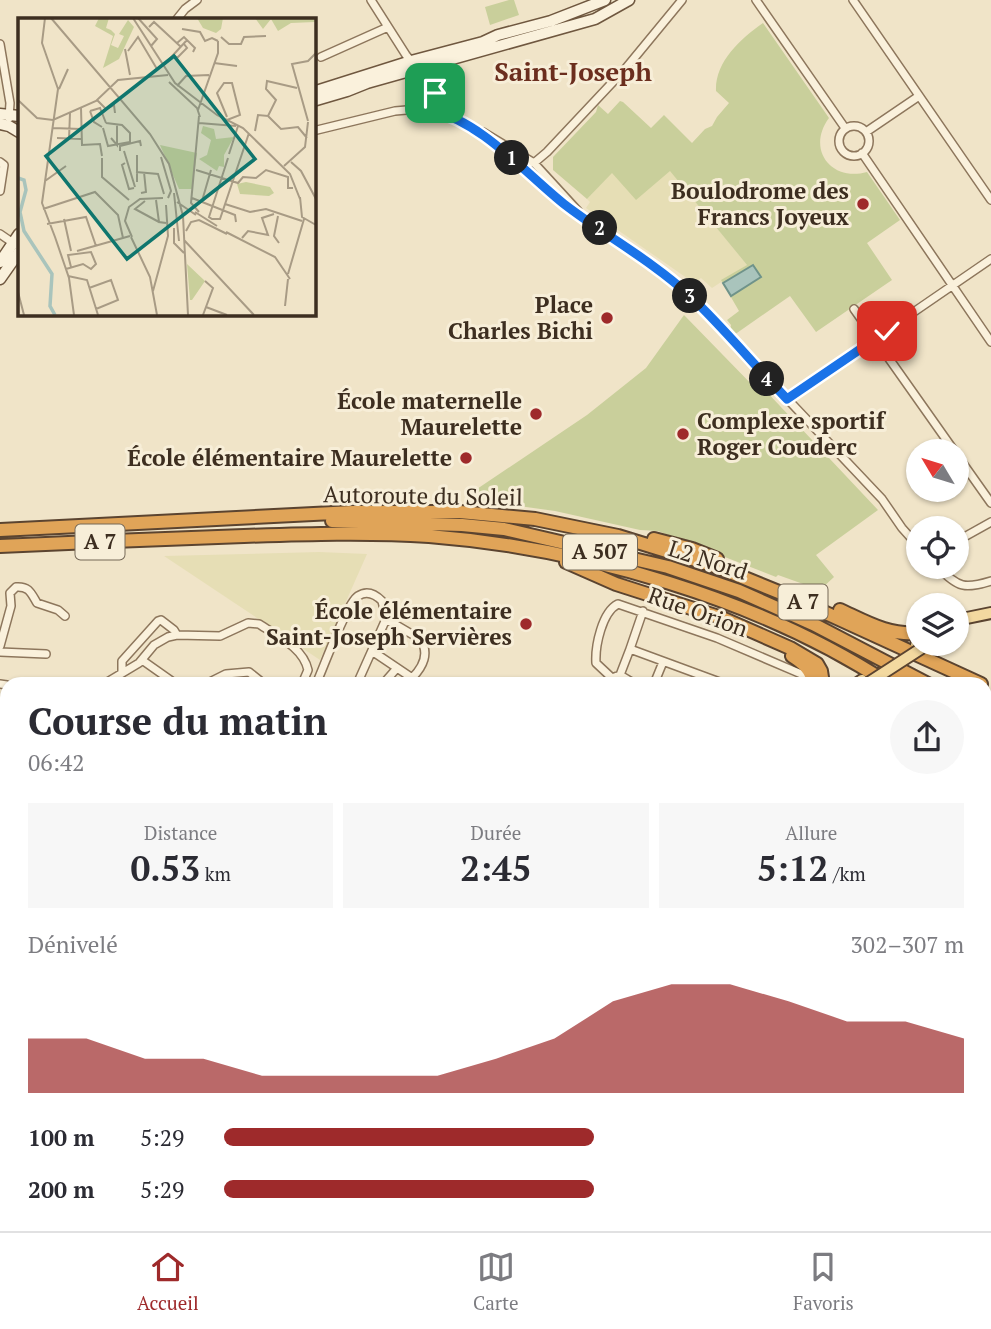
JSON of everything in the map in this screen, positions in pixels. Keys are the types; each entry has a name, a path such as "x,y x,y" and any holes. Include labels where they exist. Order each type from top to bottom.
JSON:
{"highway":[{"name":"Autoroute du Soleil","path":"0,530 353,512 460,512 535,519 618,536 715,566 965,677"},
{"name":"L2 Nord","path":"247,519 463,525 504,530 667,567 739,591 801,618 915,677"},
{"name":"Autoroute du Soleil","path":"0,546 355,534 463,540 541,551 628,572 751,613 850,658 878,677"},
{"path":"618,536 638,535 692,549 884,630 906,636"},
{"path":"541,551 617,584 690,607 750,630 810,658 821,671 822,677"},
{"path":"750,630 797,659 808,669 811,677"},
{"path":"850,658 891,677"}],"main road":[{"path":"315,100 551,21 605,0"},
{"path":"315,91 595,19 629,0"},
{"path":"0,262 18,244"},
{"path":"0,279 18,244"},
{"path":"969,618 991,613"},
{"path":"871,677 906,653"}],"street":[{"path":"178,18 197,0"},
{"path":"372,0 435,93 431,110"},
{"path":"517,162 534,163 626,68 682,0"},
{"path":"756,0 845,128"},
{"path":"853,0 991,200"},
{"path":"321,57 388,27"},
{"path":"0,44 8,119"},
{"path":"866,132 919,96"},
{"path":"315,131 396,111 431,110 450,116 534,163 581,214"},
{"path":"845,128 855,126 866,132"},
{"path":"845,128 839,140 842,150 850,155 862,153 868,145 866,132"},
{"path":"476,130 565,204 688,294 882,499 906,532"},
{"path":"862,153 991,342"},
{"path":"0,162 4,164 0,191"},
{"path":"0,234 18,244"},
{"path":"787,399 991,260"},
{"path":"854,309 946,439"},
{"path":"970,473 991,503"},
{"path":"969,534 991,522"},
{"path":"953,579 962,586 970,587 991,581"},
{"path":"0,646 11,606 10,593 16,587 29,589 37,603 58,610 65,616"},
{"path":"319,677 351,604 356,597 365,593 377,596 385,608 386,619 360,677"},
{"name":"Rue Orion","path":"607,677 596,662 596,648 608,614 618,604 768,658 803,677"},
{"path":"617,677 620,675 643,611"},
{"path":"386,619 424,644 425,657 418,677"},
{"path":"122,671 122,662 158,621 161,620 177,635"},
{"path":"114,677 142,660 160,640 177,635 220,636 248,623 259,624 296,649 308,670 305,677"},
{"path":"630,649 705,677"},
{"path":"372,651 410,677"},
{"path":"0,652 46,654"},
{"path":"142,660 166,677"},
{"path":"657,677 663,662"},
{"path":"389,677 397,668"},
{"path":"220,677 249,672 255,677"}],"shaded area":[{"path":"670,170 747,265 712,288 701,278 694,283 586,208 590,202 587,199 612,172"},
{"path":"319,552 367,554 320,660 164,556"}],"green space":[{"path":"514,0 519,15 490,25 485,7"},
{"path":"763,23 829,118 820,141 826,160 843,172 867,172 900,220 867,243 892,280 816,332 790,296 734,335 730,331 731,325 727,320 739,311 721,280 747,265 670,171 636,200 612,173 587,199 553,170 553,157 596,112 598,105 608,114 620,101 623,102 651,128 664,115 692,143 705,129 712,126 729,103 716,91 724,61 746,36"},
{"name":"Complexe sportif Roger Couderc","path":"684,315 759,392 764,389 878,510 816,555 834,577 820,590 778,575 776,577 658,531 640,530 555,511 468,499 474,491 587,415 646,368"}],"water":[{"path":"753,265 761,277 731,296 723,283"}],"place":[{"name":"Boulodrome des Francs Joyeux","path":"863,204"},
{"name":"Place Charles Bichi","path":"607,318"},
{"name":"École maternelle Maurelette","path":"536,414"},
{"name":"Complexe sportif Roger Couderc","path":"683,434"},
{"name":"École élémentaire Maurelette","path":"466,458"},
{"name":"École élémentaire Saint-Joseph Servières","path":"526,624"}],"district":[{"name":"Saint-Joseph","path":"573,72"}],"route":[{"path":"435,93 431,110 442,112 476,130 565,204 688,294 787,399 887,331"}]}
